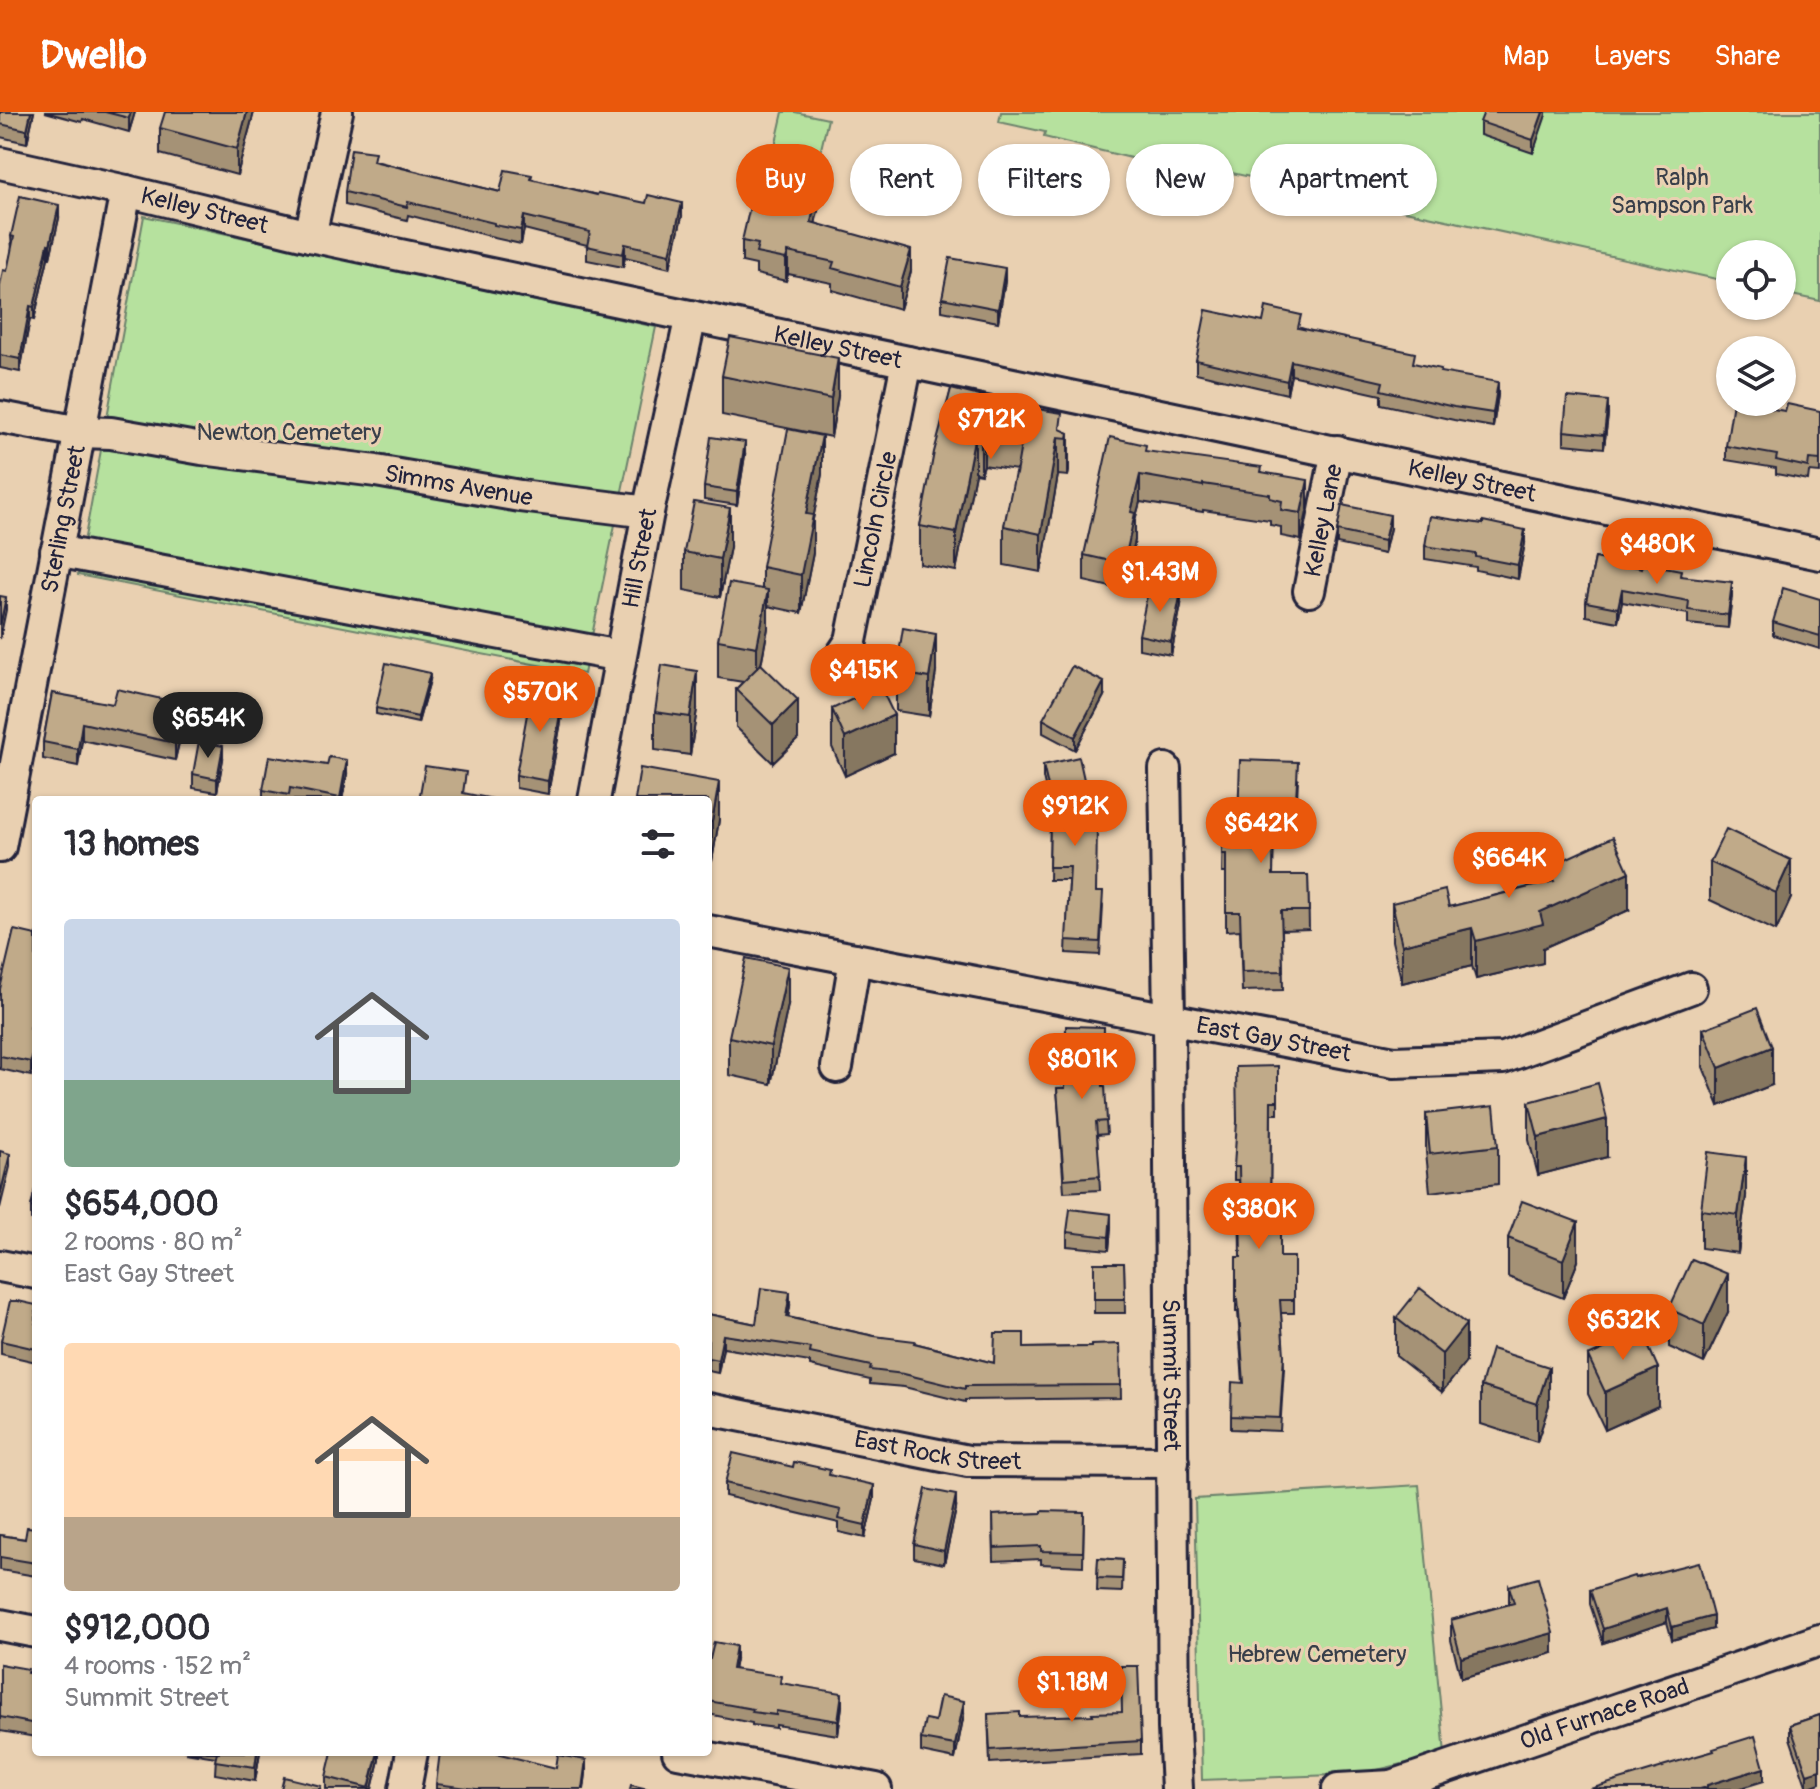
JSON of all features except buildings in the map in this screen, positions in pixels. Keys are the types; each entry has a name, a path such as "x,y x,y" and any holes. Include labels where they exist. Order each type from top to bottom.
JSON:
{"street":[{"path":"310,236 337,112"},
{"name":"Kelley Street","path":"0,163 310,236 1820,554"},
{"name":"Sterling Street","path":"0,847 15,799 56,551 126,191"},
{"name":"Hill Street","path":"595,796 648,512 691,316"},
{"name":"Lincoln Circle","path":"830,673 851,641 907,362"},
{"name":"Simms Avenue","path":"0,417 80,432 111,433 202,449 376,471 520,496 648,512"},
{"name":"Kelley Lane","path":"1309,591 1337,451"},
{"path":"56,551 620,656"},
{"name":"Summit Street","path":"1165,769 1177,1789"},
{"name":"East Gay Street","path":"712,932 1394,1062 1503,1058 1691,988"},
{"path":"837,1067 855,959"},
{"path":"0,1266 32,1272"},
{"name":"East Rock Street","path":"712,1410 968,1461 1173,1462"},
{"path":"0,1625 32,1631"},
{"name":"Old Furnace Road","path":"1338,1789 1391,1787 1820,1640"},
{"path":"405,1789 411,1756"},
{"path":"699,1756 876,1789"}],"green space":[{"path":"783,112 828,119 822,144 776,144"},
{"name":"Ralph Sampson Park","path":"1001,112 1820,112 1820,301 1796,296 1796,240 1716,240 1716,279 1428,216 1437,216 1437,144 1250,144 1250,177 1234,174 1234,144 1126,144 1126,157 1110,153 1110,144 1073,144 1044,137 1045,132 999,122"},
{"name":"Newton Cemetery","path":"144,216 656,327 584,674 78,575"},
{"name":"Hebrew Cemetery","path":"1419,1485 1445,1754 1360,1774 1202,1780 1195,1499"}]}
